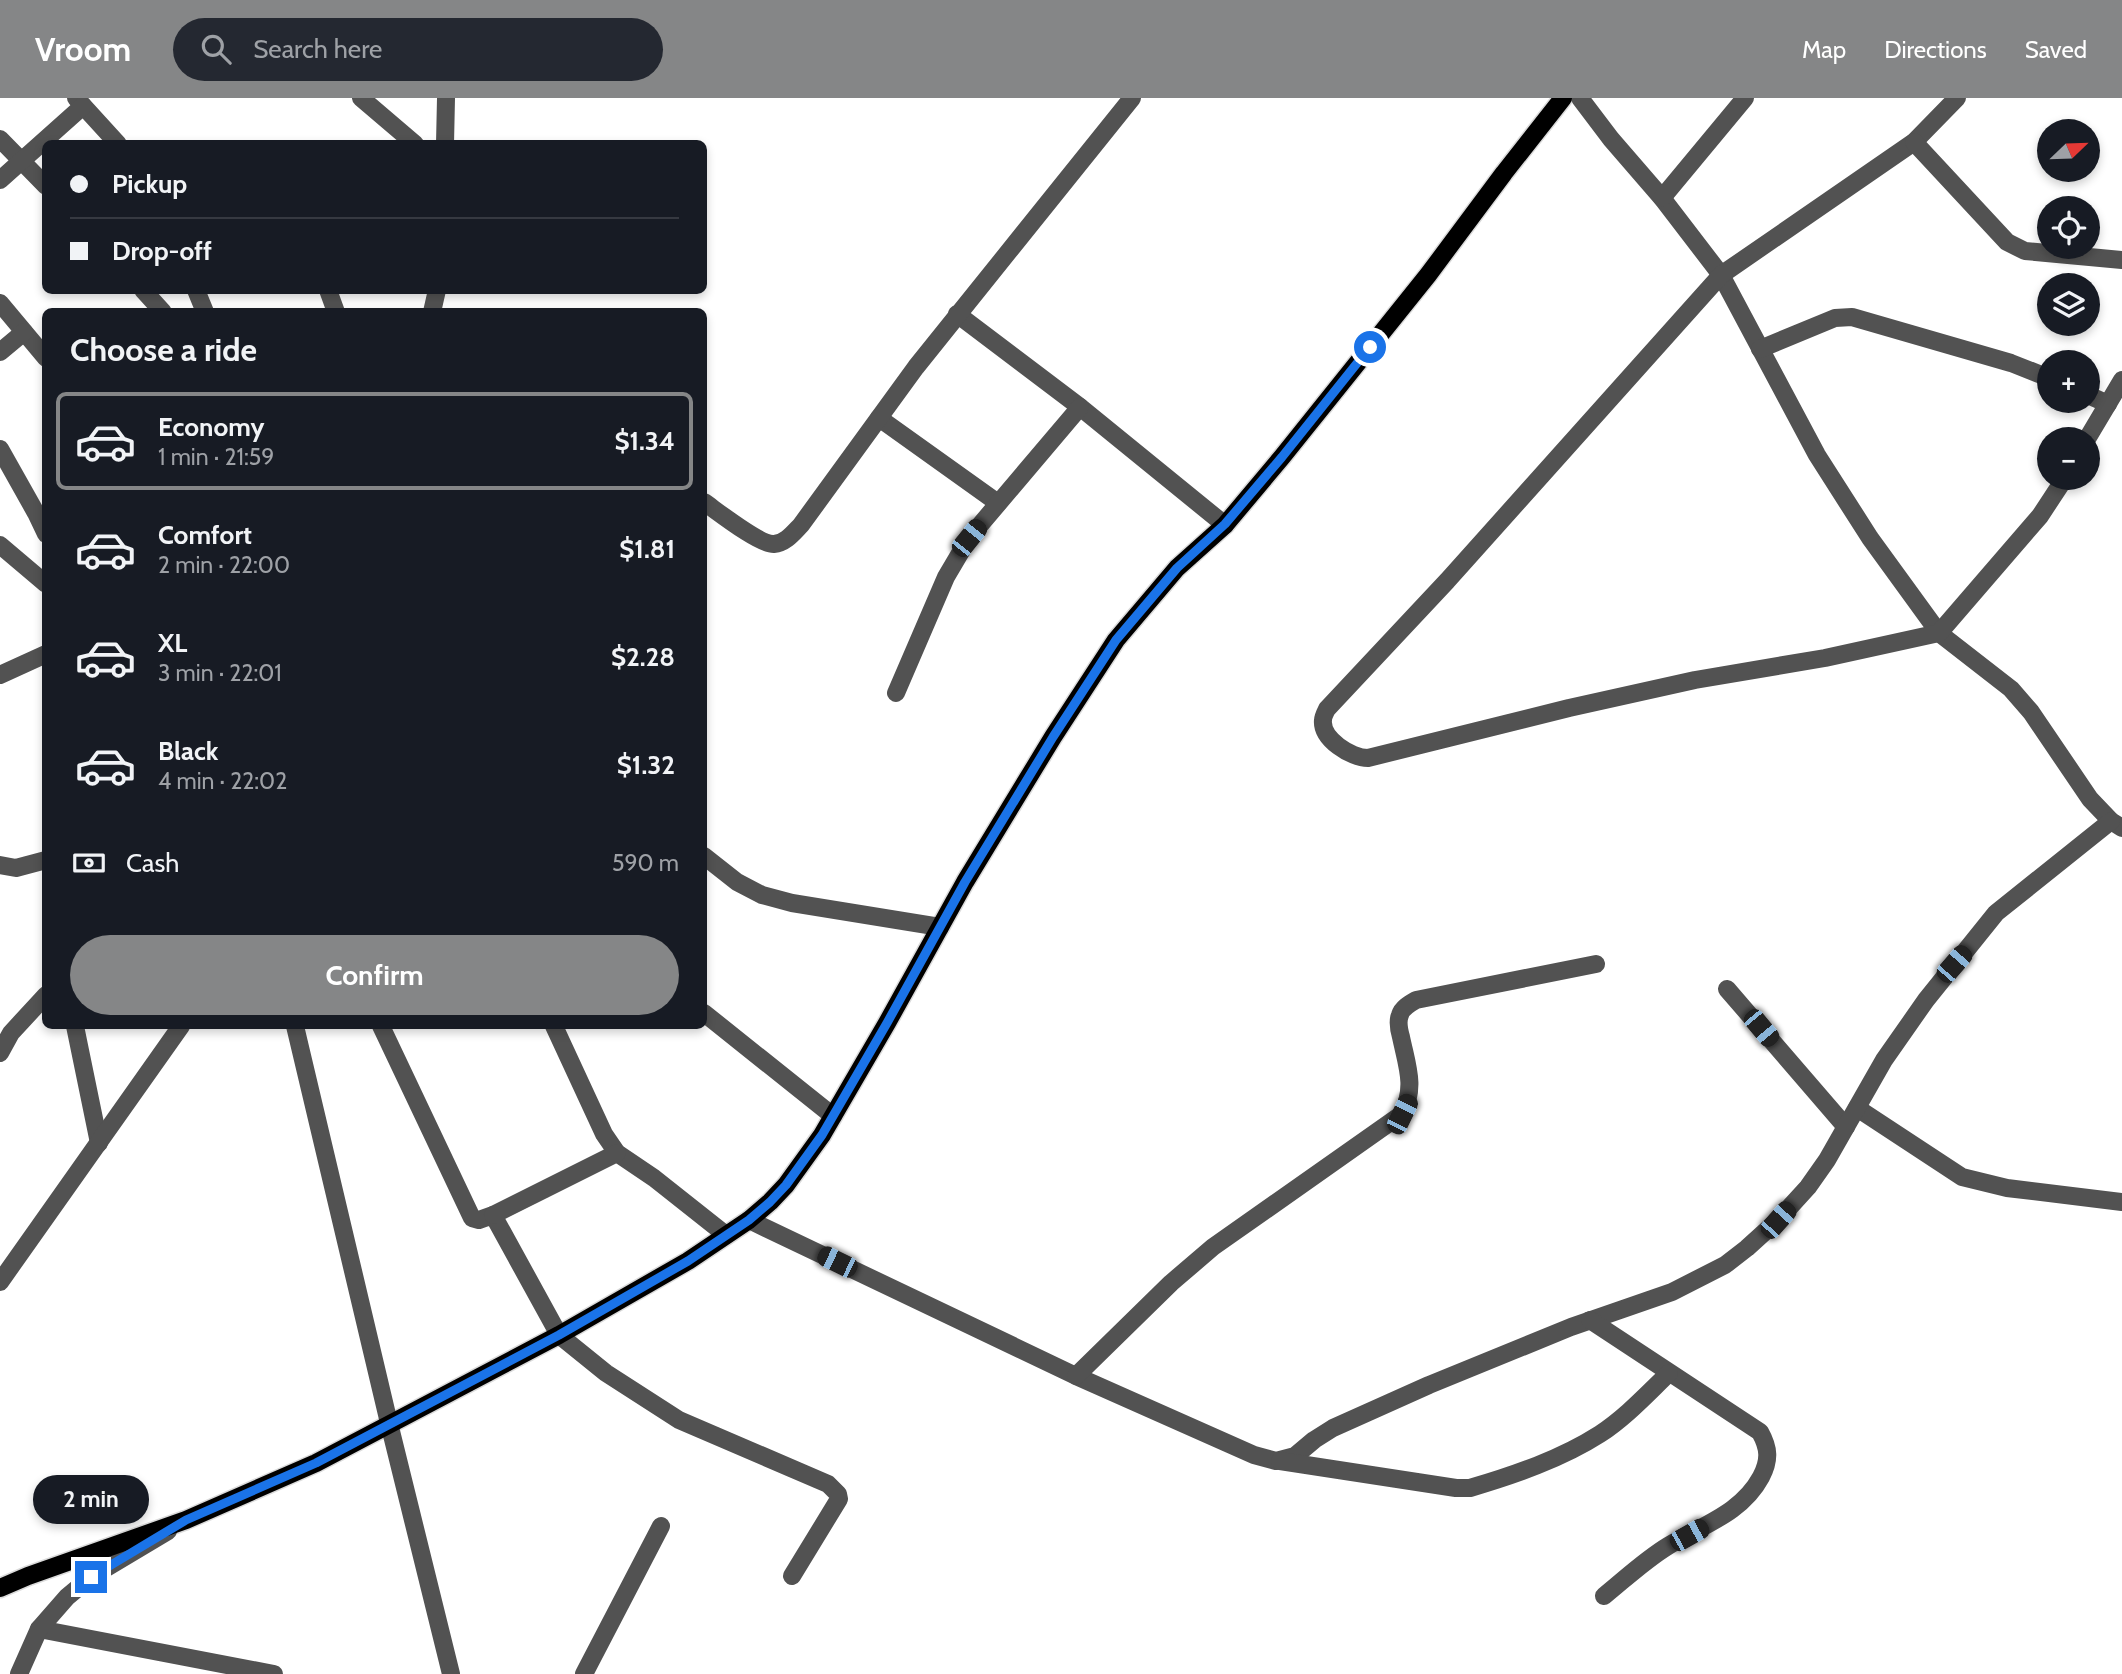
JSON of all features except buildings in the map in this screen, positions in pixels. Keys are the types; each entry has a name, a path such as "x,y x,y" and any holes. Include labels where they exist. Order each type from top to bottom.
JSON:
{"main road":[{"path":"0,1588 186,1520 316,1463 559,1335 688,1261 749,1220 770,1202 786,1185 822,1135 940,927 1053,737 1116,640 1177,568 1225,524 1282,457 1428,275 1563,98"}],"street":[{"path":"361,98 410,140"},
{"path":"445,140 446,98"},
{"path":"707,504 761,541 773,544 782,541 801,525 957,314 1132,98"},
{"path":"1276,1461 1295,1456 1333,1428 1429,1385 1590,1320 1672,1292 1732,1260 1778,1220 1808,1187 1827,1160 1884,1060 1926,1000 1996,913 2117,824 2090,799 2044,730 2011,689 1939,633 1870,538 1817,456 1721,275 1580,98"},
{"path":"1662,198 1745,98"},
{"path":"1957,98 1914,142 1721,275 1456,571 1327,709 1323,719 1324,729 1329,737 1352,756 1368,758 1695,680 1825,658 1939,633 2040,516 2057,490"},
{"path":"0,180 80,102 114,140"},
{"path":"0,139 42,182"},
{"path":"1914,142 2007,242 2025,251 2122,260"},
{"path":"147,294 159,308"},
{"path":"0,303 42,353"},
{"path":"957,314 1080,407 1225,524"},
{"path":"1760,349 1835,318 1852,317 2011,363 2037,373"},
{"path":"0,352 24,332"},
{"path":"2094,427 2122,380"},
{"path":"2100,400 2108,404"},
{"path":"896,693 946,576 969,538 1080,407"},
{"path":"879,418 998,503"},
{"path":"0,449 41,510"},
{"path":"0,545 42,581"},
{"path":"0,675 42,656"},
{"path":"707,858 737,881 762,895 792,903 940,927"},
{"path":"0,865 16,868 42,861"},
{"path":"1076,1376 1171,1283 1213,1247 1402,1114 1409,1100 1410,1087 1398,1027 1399,1016 1405,1007 1416,1000 1596,964"},
{"path":"1727,989 1846,1127"},
{"path":"0,1053 6,1032 42,999"},
{"path":"707,1015 833,1116"},
{"path":"76,1029 99,1143"},
{"path":"0,1282 179,1029"},
{"path":"296,1029 451,1674"},
{"path":"382,1029 472,1218 479,1220 493,1214 617,1153"},
{"path":"555,1029 604,1134 617,1153 654,1178 726,1235"},
{"path":"1857,1108 1962,1177 2007,1188 2122,1202"},
{"path":"493,1214 559,1335 606,1374 679,1420 828,1484 834,1489 839,1499 792,1576"},
{"path":"749,1220 1076,1376 1254,1454 1276,1461 1470,1488 1570,1451 1626,1414 1670,1373"},
{"path":"1590,1320 1760,1432 1768,1452 1765,1469 1753,1492 1735,1509 1666,1548 1604,1595"},
{"path":"19,1674 39,1629 67,1597 91,1577 186,1520"},
{"path":"584,1674 661,1526"},
{"path":"39,1629 274,1674"}],"route":[{"path":"91,1577 186,1520 316,1463 559,1335 688,1261 749,1220 770,1202 786,1185 822,1135 965,882 1116,640 1177,568 1225,524 1370,347"}]}
